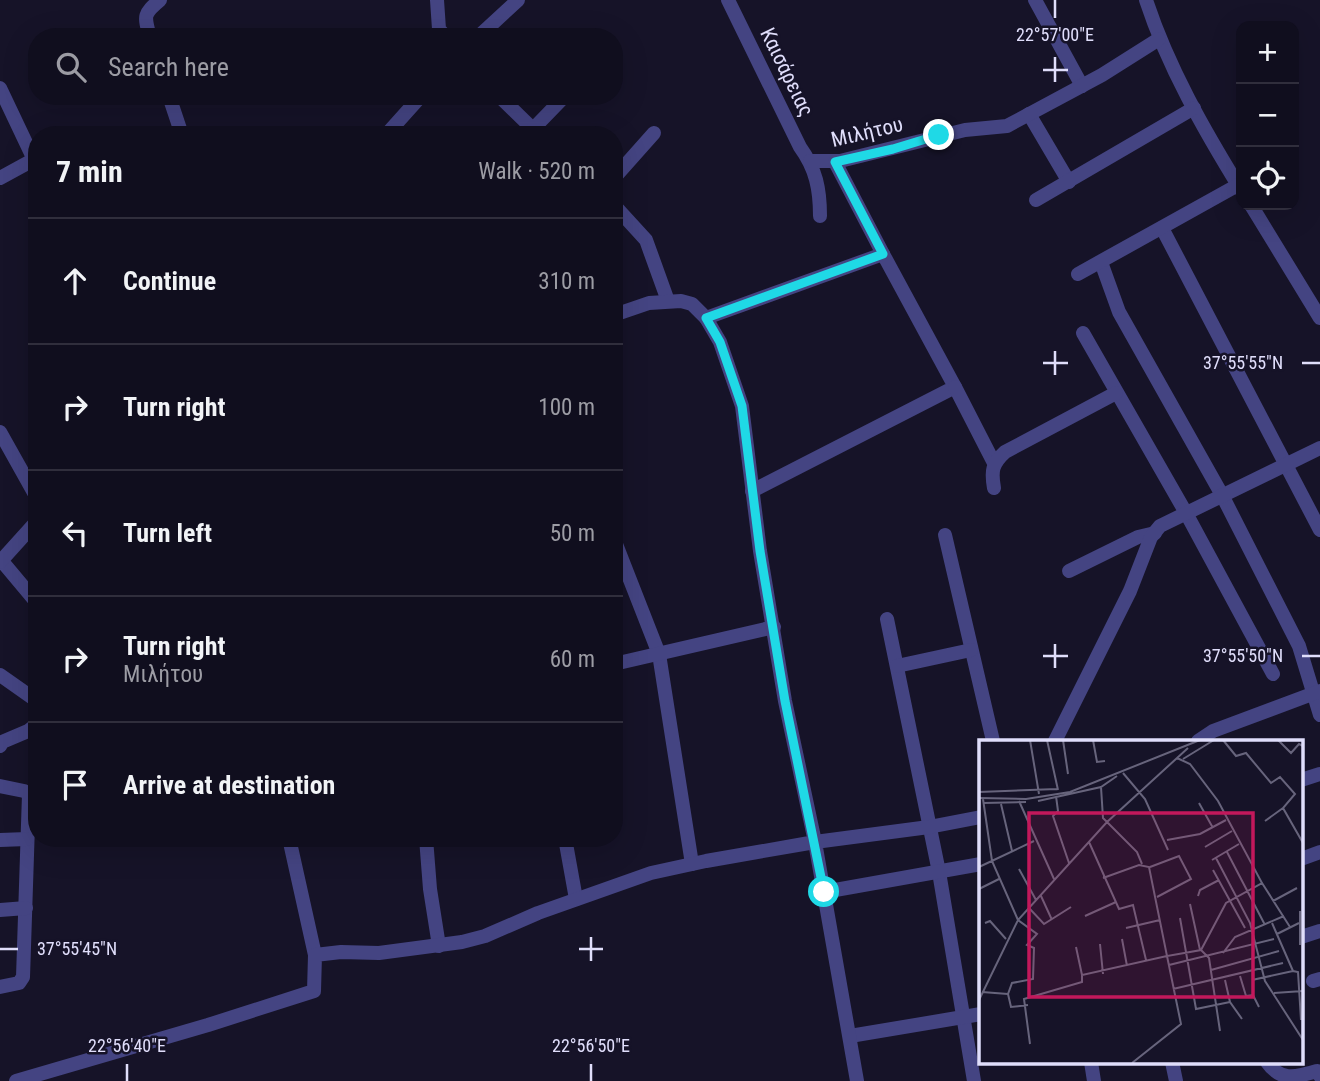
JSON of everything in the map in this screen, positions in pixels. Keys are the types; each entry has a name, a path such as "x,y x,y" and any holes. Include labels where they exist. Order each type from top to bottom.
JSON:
{"street":[{"path":"148,28 145,19 148,9 160,0"},
{"path":"437,0 439,28"},
{"path":"488,28 519,0"},
{"name":"Καισάρειας","path":"728,0 800,147 810,161 820,190 820,216"},
{"path":"1035,0 1082,86"},
{"path":"1146,0 1159,39 1194,108 1236,180"},
{"name":"Μιλήτου","path":"810,161 835,162 965,130 1007,126 1082,86 1159,39"},
{"path":"0,88 28,148"},
{"path":"172,105 179,126"},
{"path":"394,126 413,105"},
{"path":"508,105 530,126"},
{"path":"541,126 558,105"},
{"path":"1036,200 1194,108"},
{"path":"1029,114 1069,182"},
{"path":"623,168 654,133"},
{"path":"835,162 994,463"},
{"path":"0,178 28,166"},
{"path":"1078,274 1236,189"},
{"path":"1254,210 1320,318"},
{"path":"623,215 646,240 668,301"},
{"path":"1163,228 1320,530"},
{"path":"706,318 883,254"},
{"path":"1101,262 1119,312 1222,495 1298,646 1317,692 1320,715"},
{"path":"623,312 649,303 668,301 692,304 706,318 720,342 742,406 760,551 787,713 815,842 857,1081"},
{"path":"1083,333 1186,513 1273,674"},
{"path":"752,491 955,387"},
{"path":"994,488 994,463 1005,452 1116,393"},
{"path":"0,432 28,483"},
{"path":"1056,740 1160,526 1320,448"},
{"path":"28,531 1,561 28,592"},
{"path":"1069,571 1138,537 1155,533"},
{"path":"945,535 993,740"},
{"path":"623,562 659,654 692,864"},
{"path":"887,619 939,872 974,1081"},
{"path":"623,662 774,627"},
{"path":"897,666 971,649"},
{"path":"0,675 28,695"},
{"path":"1200,740 1213,731 1317,692"},
{"path":"0,747 2,742 28,731"},
{"path":"1302,779 1320,774"},
{"path":"0,786 24,790 28,793"},
{"path":"0,987 19,983 23,977 28,816"},
{"path":"314,954 379,953 439,946 485,936 651,873 815,842 979,817"},
{"path":"0,839 27,839"},
{"path":"16,1081 314,991 314,954 291,847"},
{"path":"427,847 439,946"},
{"path":"567,847 576,900"},
{"path":"1302,859 1320,852"},
{"path":"824,892 979,864"},
{"path":"0,910 26,908"},
{"path":"1302,937 1320,931"},
{"path":"850,1036 979,1014"},
{"path":"1268,1064 1275,1075 1284,1079 1317,1071 1320,1076"}],"route":[{"path":"824,892 785,701 760,551 742,406 720,342 706,318 883,254 835,162 939,135"}]}
